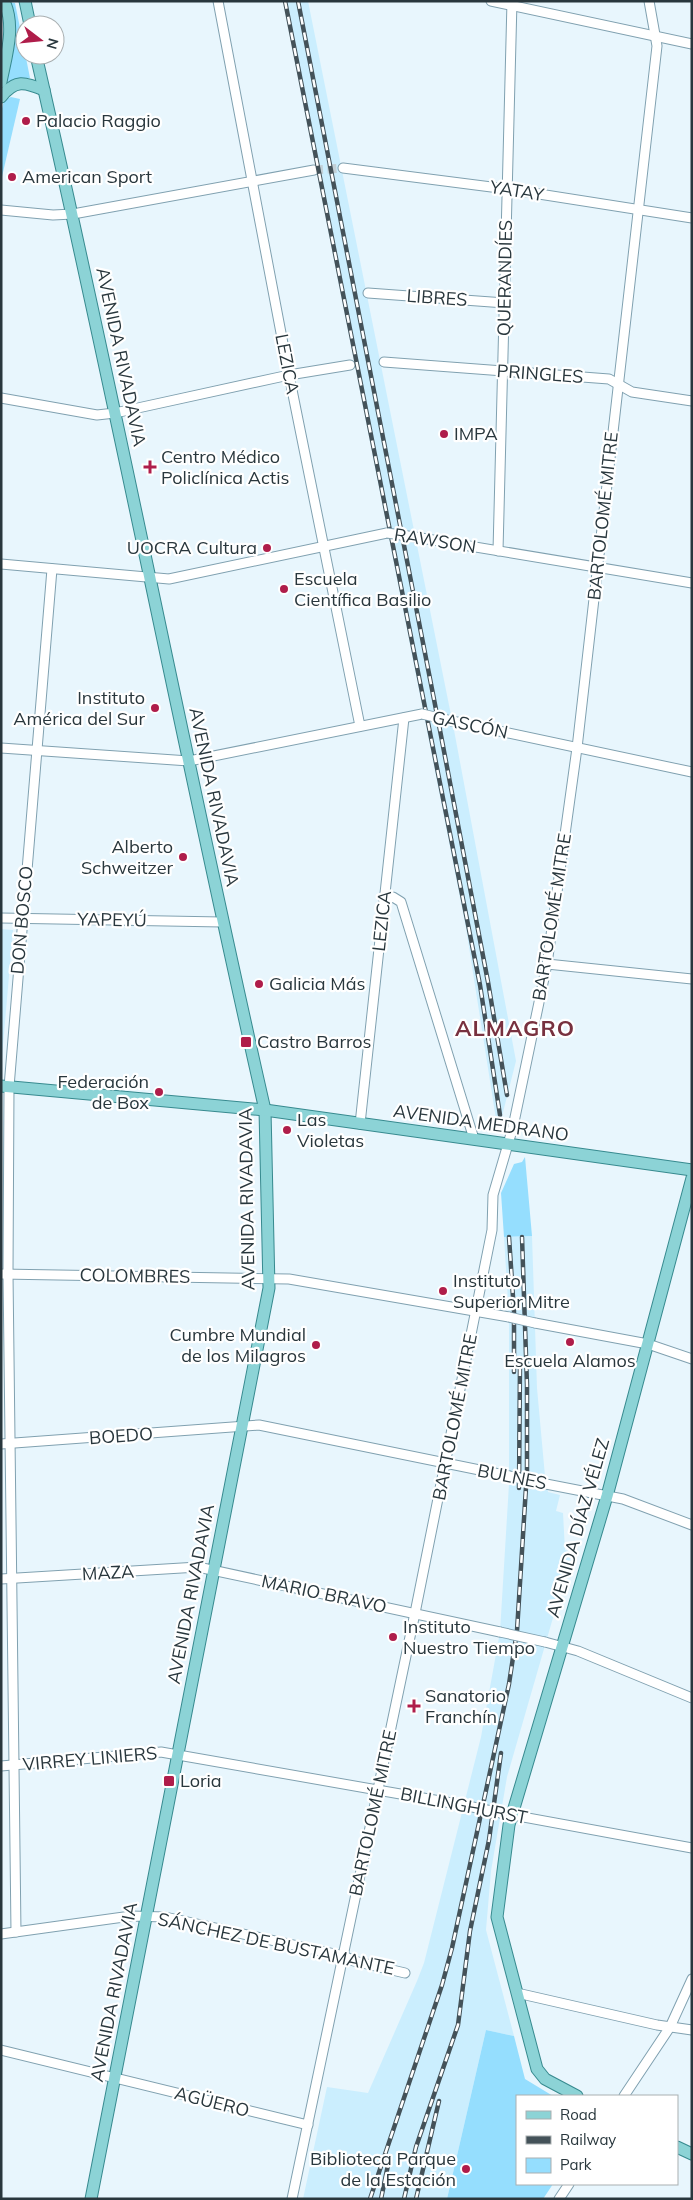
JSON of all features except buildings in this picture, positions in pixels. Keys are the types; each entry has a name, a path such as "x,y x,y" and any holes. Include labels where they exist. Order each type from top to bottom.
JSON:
{"main road":[{"path":"1,82 10,27 8,11 4,1"},
{"path":"24,1 28,15"},
{"name":"AVENIDA RIVADAVIA","path":"38,65 151,577 222,922 265,1110 269,1278 116,2079 91,2199"},
{"path":"1,97 7,89 18,84 28,84 44,90"},
{"name":"AVENIDA MEDRANO","path":"5,1086 265,1110 692,1170"},
{"name":"AVENIDA DÍAZ VÉLEZ","path":"575,2095 545,2080 535,2064 497,1917 506,1814 561,1647 607,1496 692,1178"},
{"path":"678,2147 692,2154"}],"street":[{"name":"LEZICA","path":"218,1 289,375 360,726"},
{"path":"491,1 692,44"},
{"name":"BARTOLOMÉ MITRE","path":"292,2199 446,1464 492,1230 493,1195 508,1144 547,964 577,748 639,210 656,46 649,1"},
{"name":"QUERANDÍES","path":"498,551 512,4"},
{"name":"YATAY","path":"343,168 506,189 692,218"},
{"path":"1,210 53,215 72,214 314,170"},
{"name":"LIBRES","path":"368,293 505,303"},
{"name":"PRINGLES","path":"384,362 609,379 632,392 692,401"},
{"path":"1,398 97,415 115,413 289,375 350,365"},
{"name":"RAWSON","path":"1,564 169,579 388,533 692,583"},
{"name":"DON BOSCO","path":"16,1932 12,1578 6,1444 4,1274 5,1086 38,751 52,569"},
{"name":"GASCÓN","path":"1,748 189,761 422,714 692,772"},
{"name":"LEZICA","path":"360,1124 404,718"},
{"path":"384,901 393,897 400,902 474,1139"},
{"name":"YAPEYÚ","path":"1,918 222,922"},
{"path":"547,964 692,979"},
{"name":"COLOMBRES","path":"4,1274 289,1279 476,1311 648,1344 692,1359"},
{"name":"BULNES","path":"241,1428 259,1426 623,1499 692,1525"},
{"name":"BOEDO","path":"6,1444 241,1428"},
{"name":"MAZA","path":"1,1579 198,1567 214,1570"},
{"name":"MARIO BRAVO","path":"214,1570 545,1642 578,1651 692,1698"},
{"name":"VIRREY LINIERS","path":"1,1766 161,1752 178,1754"},
{"name":"BILLINGHURST","path":"178,1754 692,1848"},
{"name":"SÁNCHEZ DE BUSTAMANTE","path":"1,1934 131,1916 165,1916 344,1956 354,1961 405,1973"},
{"path":"625,2095 670,2027 692,1979"},
{"path":"517,1993 670,2027 692,2030"},
{"name":"AGÜERO","path":"1,2050 308,2126"},
{"path":"560,2199 568,2185"}],"shaded area":[{"path":"283,1 308,1 454,730 516,1061 498,1132 466,928"},
{"path":"1,929 13,930 1,1068"},
{"path":"532,1236 537,1388 545,1476 548,1492 560,1495 556,1511 563,1513 565,1550 572,1552 507,1777 491,1871 486,1930 514,2036 486,2030 447,2199 303,2199 327,2087 368,2093 424,1963 481,1737 500,1632 509,1484 509,1317 504,1237"}],"green space":[{"path":"8,2 15,3 17,15 15,15 15,65 27,65 30,78 18,78 4,83"},
{"path":"11,97 20,99 1,181 1,113 4,100"},
{"path":"525,1157 532,1236 504,1237 501,1193 514,1164 522,1162"},
{"path":"486,2030 514,2036 525,2079 551,2095 516,2095 516,2185 552,2185 543,2199 447,2199"}],"tunnel":[{"path":"314,170 343,168"}],"railway":[{"path":"285,1 480,985 500,1115"},
{"path":"298,1 439,725 488,982 507,1095"},
{"path":"509,1237 514,1312 514,1372"},
{"path":"370,2199 442,1985 452,1948 509,1684 517,1631 527,1471 527,1385 522,1237"},
{"path":"519,1488 520,1363"},
{"path":"404,2199 416,2147 458,2025 470,1931 489,1840 501,1753"},
{"path":"416,2199 439,2101"},
{"path":"381,2199 388,2165"}],"place":[{"name":"Palacio Raggio","path":"26,121"},
{"name":"American Sport","path":"12,177"},
{"name":"IMPA","path":"444,434"},
{"name":"Centro Médico Policlínica Actis","path":"150,467"},
{"name":"UOCRA Cultura","path":"267,548"},
{"name":"Escuela Científica Basilio","path":"284,589"},
{"name":"Instituto América del Sur","path":"155,708"},
{"name":"Alberto Schweitzer","path":"183,857"},
{"name":"Galicia Más","path":"259,984"},
{"name":"Castro Barros","path":"246,1042"},
{"name":"Federación de Box","path":"159,1092"},
{"name":"Las Violetas","path":"287,1130"},
{"name":"Instituto Superior Mitre","path":"443,1291"},
{"name":"Escuela Alamos","path":"570,1342"},
{"name":"Cumbre Mundial de los Milagros","path":"316,1345"},
{"name":"Instituto Nuestro Tiempo","path":"393,1637"},
{"name":"Sanatorio Franchín","path":"414,1706"},
{"name":"Loria","path":"169,1781"},
{"name":"Biblioteca Parque de la Estación","path":"466,2169"}],"district":[{"name":"ALMAGRO","path":"515,1028"}]}
